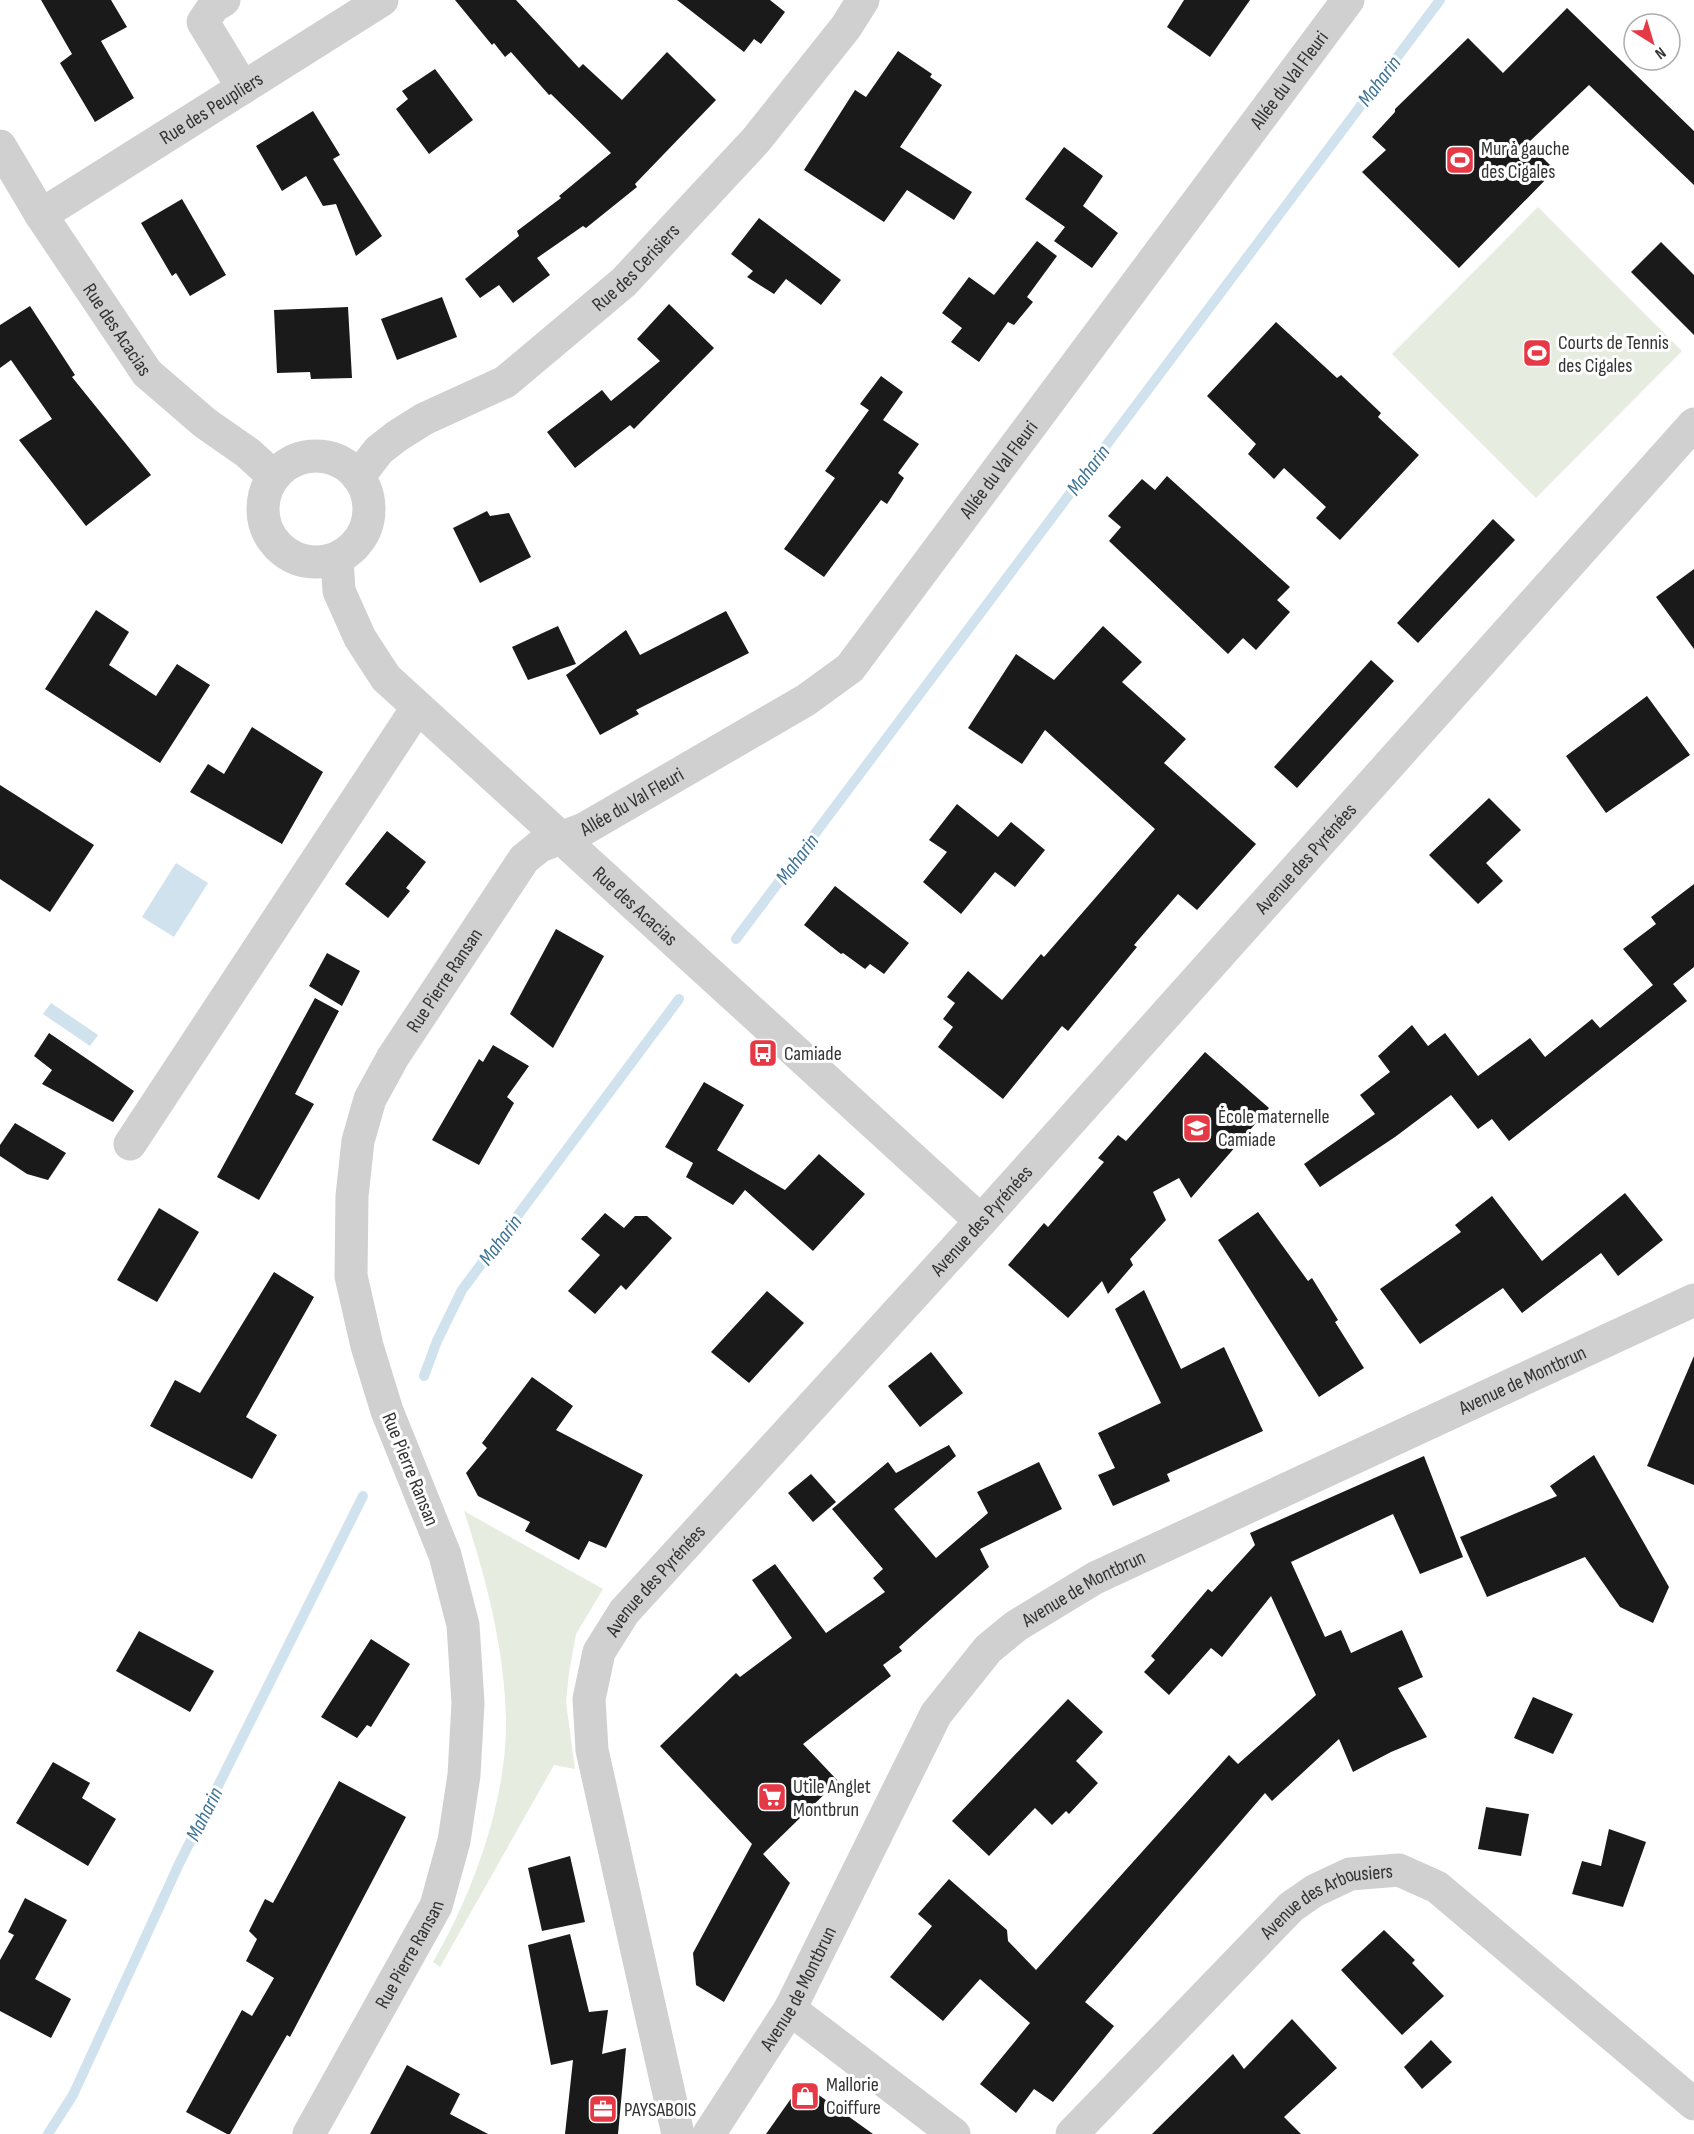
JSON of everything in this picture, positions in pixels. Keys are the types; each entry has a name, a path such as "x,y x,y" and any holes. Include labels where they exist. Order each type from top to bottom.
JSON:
{"street":[{"name":"Rue des Peupliers","path":"40,215 382,0"},
{"name":"Rue des Cerisiers","path":"358,477 378,450 397,436 424,419 505,382 624,282 756,141 846,27 863,0"},
{"name":"Allée du Val Fleuri","path":"561,839 584,829 806,700 850,668 1348,0"},
{"path":"209,6 203,22 243,88"},
{"name":"Rue des Acacias","path":"0,146 40,215 147,373 205,423 248,453 273,476"},
{"name":"Avenue des Pyrénées","path":"678,2134 592,1750 589,1699 599,1652 624,1612 981,1221 1694,424"},
{"path":"316,456 332,459 347,466 358,477 367,494 369,513 364,532 353,548 337,558 320,562 302,561 286,554 273,542 265,526 262,509 265,492 273,476 286,465 300,458 316,456"},
{"name":"Rue des Acacias","path":"337,558 339,591 360,638 386,678 981,1221"},
{"path":"130,1144 417,708"},
{"name":"Rue Pierre Ransan","path":"309,2134 436,1906 454,1841 464,1774 468,1703 462,1625 445,1554 387,1411 370,1357 351,1276 352,1196 358,1141 370,1099 393,1057 495,900 524,859 540,846 561,839"},
{"name":"Avenue de Montbrun","path":"709,2134 790,2009 936,1714 988,1649 1016,1626 1095,1578 1694,1300"},
{"name":"Avenue des Arbousiers","path":"1072,2134 1290,1907 1314,1891 1350,1874 1399,1870 1437,1887 1694,2104"},
{"path":"790,2009 954,2134"}],"shaded area":[{"name":"Courts de Tennis des Cigales","path":"1538,207 1682,351 1536,498 1392,354"},
{"path":"464,1511 603,1589 576,1634 569,1673 566,1702 575,1769 554,1765 440,1967 433,1962 461,1907 485,1846 501,1782 505,1751 505,1694 498,1641 487,1588"}],"water":[{"path":"176,863 208,883 174,937 142,917"},
{"path":"51,1003 98,1035 90,1046 43,1014"}],"building":[{"path":"41,0 111,0 127,27 101,41 134,98 95,122 60,63 72,54"},
{"path":"455,0 516,0 579,68 583,64 622,100 667,52 716,100 635,184 637,187 586,228 583,226 537,258 550,275 513,303 499,285 480,298 465,279 519,236 517,231 561,198 559,196 611,153 551,94 549,95 511,52 505,57 494,43 492,45"},
{"path":"677,0 770,0 785,12 761,44 754,39 744,52"},
{"path":"1184,0 1250,0 1210,57 1167,27"},
{"name":"Mur à gauche des Cigales","path":"1567,8 1622,61 1622,72 1633,72 1694,131 1694,185 1589,85 1528,143 1555,170 1459,268 1362,172 1386,150 1372,137 1395,112 1395,109 1468,38 1503,73"},
{"path":"898,51 932,74 930,77 942,85 900,147 972,192 954,220 907,190 884,222 804,170 855,90 866,97"},
{"path":"435,69 473,120 429,154 396,109 408,99 402,91"},
{"path":"313,111 340,155 333,159 382,236 356,256 336,204 323,206 306,176 282,191 256,146"},
{"path":"1064,147 1103,176 1083,206 1118,233 1092,268 1054,241 1065,227 1025,199"},
{"path":"182,199 226,275 190,296 176,273 172,276 141,223"},
{"path":"759,218 841,280 821,305 786,279 774,294 747,277 753,271 731,254"},
{"path":"1037,241 1057,256 1027,297 1033,302 1014,325 1008,322 979,362 951,342 962,328 942,313 969,277 994,295"},
{"path":"1661,242 1694,275 1694,335 1631,272"},
{"path":"442,297 457,337 397,360 381,319"},
{"path":"669,304 714,348 634,429 630,425 575,468 547,432 602,390 611,401 660,361 637,339"},
{"path":"30,306 75,375 72,377 151,475 86,526 19,440 52,419 11,360 0,368 0,325"},
{"path":"348,307 352,378 311,379 310,372 277,373 274,310"},
{"path":"1276,322 1337,378 1341,375 1381,413 1378,417 1419,455 1340,540 1316,518 1326,507 1284,468 1274,479 1248,454 1256,444 1207,396"},
{"path":"881,376 903,392 883,420 919,444 898,473 904,478 887,504 881,500 824,577 784,549 835,478 825,471 869,410 860,404"},
{"path":"1167,476 1290,587 1277,600 1290,612 1256,650 1243,638 1228,654 1109,541 1121,527 1108,516 1142,479 1155,490"},
{"path":"487,511 490,516 509,513 531,557 480,583 453,528"},
{"path":"1493,519 1515,540 1418,643 1397,623"},
{"path":"1694,569 1694,649 1656,597"},
{"path":"96,610 129,632 109,665 156,696 177,664 210,685 160,763 45,689"},
{"path":"726,611 749,653 636,710 639,714 600,735 566,675 626,630 640,655"},
{"path":"558,626 576,664 528,680 512,647"},
{"path":"1103,626 1142,662 1122,682 1186,739 1164,763 1256,844 1197,910 1178,894 1134,945 1137,947 1068,1031 1062,1026 1003,1099 938,1047 953,1027 943,1019 955,1003 947,997 968,971 1002,1000 1041,954 1044,957 1155,829 1045,730 1022,764 968,728 1016,654 1054,680"},
{"path":"1371,660 1394,681 1297,788 1274,767"},
{"path":"1647,696 1690,755 1606,813 1566,756"},
{"path":"252,727 323,772 282,844 190,792 208,764 224,774"},
{"path":"0,785 94,845 50,912 0,879"},
{"path":"1489,798 1521,830 1486,863 1503,881 1478,904 1429,855"},
{"path":"957,804 998,837 1011,822 1045,850 1015,887 995,872 961,914 923,882 947,852 929,840"},
{"path":"387,831 426,862 406,888 410,891 388,918 345,884"},
{"path":"1694,884 1694,967 1673,984 1687,1001 1509,1141 1492,1119 1478,1129 1451,1095 1395,1137 1320,1187 1304,1164 1375,1114 1360,1095 1390,1072 1378,1056 1412,1025 1428,1046 1445,1033 1478,1076 1530,1038 1545,1057 1592,1019 1600,1028 1653,985 1623,949 1656,924 1651,917"},
{"path":"835,886 909,943 884,974 870,964 865,969 843,953 841,954 804,925"},
{"path":"556,929 604,956 553,1048 510,1014"},
{"path":"327,953 360,971 342,1006 309,986"},
{"path":"315,998 339,1011 295,1094 314,1104 259,1200 217,1177"},
{"path":"49,1033 134,1091 113,1122 42,1084 52,1070 34,1056"},
{"path":"493,1045 529,1066 507,1097 514,1103 479,1165 432,1140 479,1059 483,1062"},
{"path":"1205,1052 1269,1108 1191,1198 1179,1178 1153,1192 1166,1220 1130,1259 1133,1265 1108,1294 1102,1281 1068,1318 1008,1265 1044,1223 1048,1227 1104,1162 1098,1158 1118,1135 1126,1141"},
{"path":"704,1082 744,1105 717,1150 785,1190 819,1154 865,1194 813,1251 745,1190 733,1205 686,1177 693,1163 665,1147"},
{"path":"15,1123 66,1153 48,1180 27,1174 0,1156 0,1145"},
{"path":"1625,1193 1663,1240 1618,1276 1601,1253 1522,1313 1503,1288 1420,1344 1380,1289 1461,1232 1455,1225 1492,1196 1542,1261"},
{"path":"159,1208 199,1232 157,1302 117,1280"},
{"path":"1258,1212 1308,1281 1312,1278 1338,1320 1335,1322 1364,1368 1319,1397 1218,1240"},
{"path":"605,1213 624,1228 635,1216 647,1216 672,1238 626,1290 621,1285 595,1314 568,1291 600,1255 581,1239"},
{"path":"274,1272 314,1297 246,1417 277,1435 252,1479 150,1426 175,1380 200,1393"},
{"path":"1144,1290 1181,1369 1224,1347 1263,1431 1167,1474 1170,1481 1113,1506 1098,1475 1115,1468 1098,1433 1161,1403 1115,1309"},
{"path":"767,1291 804,1323 749,1383 711,1352"},
{"path":"931,1352 963,1393 920,1427 888,1386"},
{"path":"1694,1356 1694,1485 1647,1466"},
{"path":"532,1377 573,1406 556,1430 643,1475 606,1548 589,1541 579,1560 525,1531 530,1522 478,1496 466,1473 487,1448 482,1443"},
{"path":"949,1445 956,1456 894,1509 936,1558 988,1513 977,1492 1039,1462 1062,1509 980,1549 989,1567 899,1647 902,1651 883,1665 891,1676 803,1744 838,1781 763,1854 790,1883 724,2002 696,1985 693,1953 752,1844 660,1746 736,1673 740,1677 792,1638 752,1580 775,1564 826,1633 885,1592 873,1578 883,1569 832,1509 888,1462 896,1473"},
{"path":"1594,1455 1669,1587 1653,1623 1620,1607 1585,1557 1487,1597 1460,1537 1557,1496 1550,1486"},
{"path":"1424,1456 1463,1557 1420,1574 1393,1514 1291,1562 1325,1637 1341,1630 1351,1653 1402,1630 1423,1677 1398,1688 1427,1737 1391,1752 1353,1772 1339,1739 1272,1801 1265,1793 1085,2002 1114,2026 1053,2102 1034,2089 1016,2113 980,2084 1030,2023 980,1979 943,2021 890,1977 932,1926 918,1914 949,1879 1007,1930 1008,1941 1036,1970 1229,1755 1238,1764 1316,1695 1271,1596 1222,1657 1211,1648 1169,1695 1144,1672 1155,1660 1151,1656 1208,1589 1212,1592 1255,1545 1250,1533"},
{"path":"811,1474 836,1502 813,1522 788,1493"},
{"path":"139,1631 214,1671 190,1712 116,1671"},
{"path":"371,1639 410,1664 371,1727 367,1725 357,1738 321,1717"},
{"path":"1533,1697 1573,1714 1553,1754 1514,1738"},
{"path":"1068,1699 1103,1732 1076,1761 1098,1783 1069,1814 1066,1811 1052,1825 1035,1808 989,1856 952,1821"},
{"path":"53,1762 90,1783 82,1798 116,1819 88,1866 16,1823"},
{"path":"339,1781 406,1817 290,2037 287,2035 230,2134 227,2134 186,2112 242,2010 252,2016 274,1978 246,1961 257,1939 249,1931 265,1899 273,1903"},
{"path":"1486,1807 1529,1814 1521,1856 1478,1849"},
{"path":"1609,1829 1646,1842 1623,1907 1572,1894 1582,1861 1601,1866"},
{"path":"570,1856 585,1922 542,1931 528,1868"},
{"path":"25,1898 67,1920 35,1979 71,1999 51,2038 0,2011 0,1960 14,1935 8,1932"},
{"path":"1384,1930 1415,1960 1412,1963 1444,1996 1402,2035 1341,1970"},
{"path":"570,1934 589,2012 608,2010 602,2054 626,2048 618,2134 565,2134 573,2060 551,2065 528,1945"},
{"path":"1292,2019 1337,2068 1284,2117 1301,2134 1152,2134 1233,2054 1244,2069"},
{"path":"1431,2040 1452,2062 1422,2089 1404,2067"},
{"path":"407,2065 460,2094 450,2114 488,2134 370,2134"},
{"path":"802,2083 873,2134 766,2134"}],"waterway":[{"name":"Maharin","path":"736,939 1440,0"},
{"name":"Maharin","path":"424,1376 437,1341 462,1290 679,999"},
{"name":"Maharin","path":"48,2134 73,2095 179,1864 363,1496"}],"place":[{"name":"Mur à gauche des Cigales","path":"1460,160"},
{"name":"Courts de Tennis des Cigales","path":"1537,353"},
{"name":"Camiade","path":"763,1053"},
{"name":"École maternelle Camiade","path":"1197,1128"},
{"name":"Utile Anglet Montbrun","path":"772,1797"},
{"name":"Mallorie Coiffure","path":"805,2096"},
{"name":"PAYSABOIS","path":"603,2109"}]}
